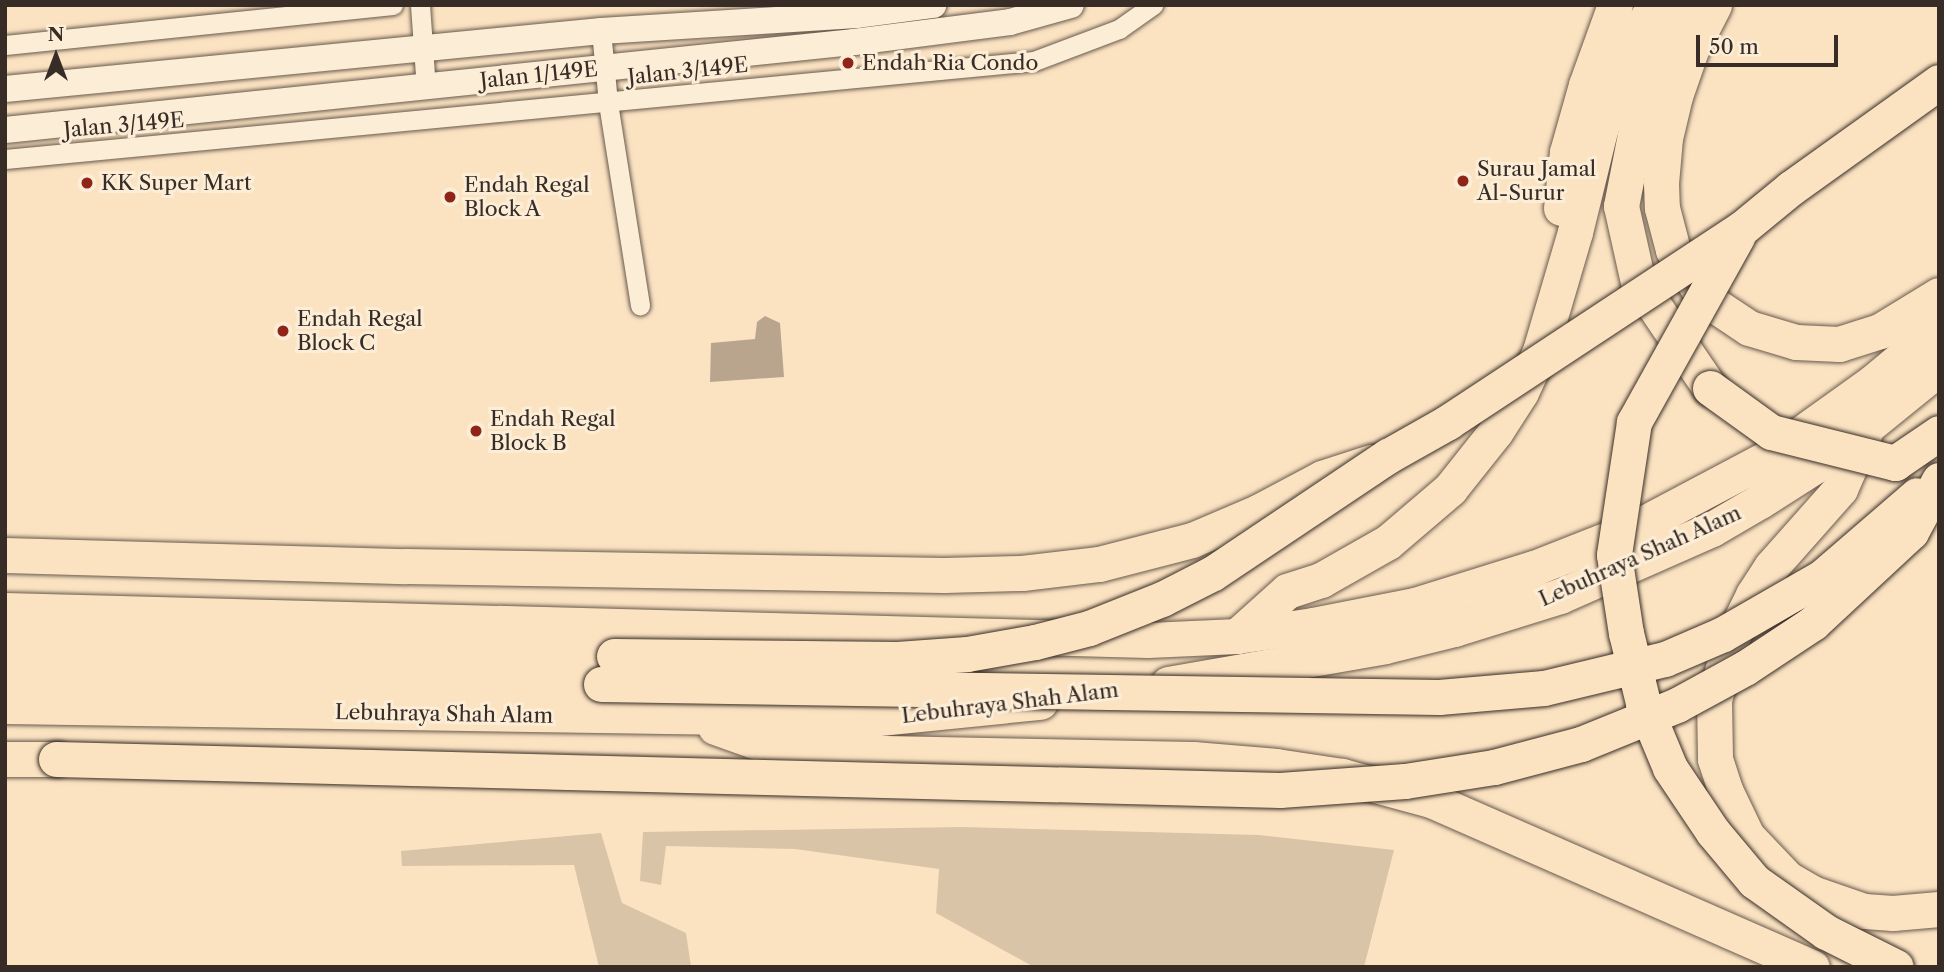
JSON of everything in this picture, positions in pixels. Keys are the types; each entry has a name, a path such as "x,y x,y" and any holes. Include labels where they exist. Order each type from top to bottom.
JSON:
{"highway":[{"path":"1559,285 1561,205 1567,152 1586,86 1615,5"},
{"path":"1237,636 1287,591 1321,580 1388,542 1450,489 1474,461 1521,392 1540,351 1600,130 1628,54 1654,5"},
{"path":"1682,5 1642,99 1621,206 1638,282 1710,388 1770,432 1895,463 1939,433"},
{"path":"1714,5 1678,83 1668,118 1661,183 1662,208 1673,250 1697,287 1730,317 1770,337 1839,344 1880,331 1939,295"},
{"path":"5,674 608,670 897,659 967,654 1035,642 1120,616 1213,573 1388,456 1448,422 1741,229 1791,188 1939,82"},
{"path":"1741,229 1634,422 1614,555 1626,633 1643,703 1670,768 1713,832 1754,881 1826,932 1896,967"},
{"name":"Lebuhraya Shah Alam","path":"5,610 1148,640 1237,636 1415,605 1534,568 1633,529 1767,458 1872,382 1939,327"},
{"name":"Lebuhraya Shah Alam","path":"5,706 869,719 1010,706 1197,680 1385,646 1454,629 1560,596 1712,529 1760,502 1866,429 1939,368"},
{"path":"1866,429 1840,489 1772,567 1753,595 1730,642 1714,700 1715,759 1725,790 1747,836 1788,879 1812,893 1864,911 1894,913 1939,909"},
{"path":"5,555 944,575 1021,573 1100,564 1192,540 1258,512 1322,478 1388,456"},
{"path":"5,643 608,670 1439,697 1544,688 1665,659 1723,635 1822,577 1939,478"},
{"path":"5,759 1266,790 1405,781 1494,767 1581,744 1677,705 1745,668 1813,623 1911,532 1939,478"},
{"path":"691,718 782,751 1193,759 1276,766 1342,776 1431,800 1812,967"}],"street":[{"path":"5,45 393,5"},
{"path":"420,5 426,88"},
{"name":"Jalan 1/149E","path":"5,89 423,47 601,31 856,15 933,5"},
{"name":"Jalan 1/149E","path":"5,131 426,88 997,23 1071,5"},
{"name":"Jalan 3/149E","path":"5,159 1034,61 1119,29 1153,5"},
{"path":"601,31 608,103 640,305"}],"shaded area":[{"path":"765,316 780,323 784,377 710,382 711,343 755,339 757,322"},
{"path":"962,827 1259,835 1394,850 1364,967 1034,967 936,913 939,869 795,849 666,846 661,885 640,881 643,832"},
{"path":"601,833 622,903 686,933 691,967 599,967 574,865 402,866 401,851"}],"place":[{"name":"Endah Ria Condo","path":"848,63"},
{"name":"Surau Jamal Al-Surur","path":"1463,181"},
{"name":"KK Super Mart","path":"87,183"},
{"name":"Endah Regal Block A","path":"450,197"},
{"name":"Endah Regal Block C","path":"283,331"},
{"name":"Endah Regal Block B","path":"476,431"}]}
